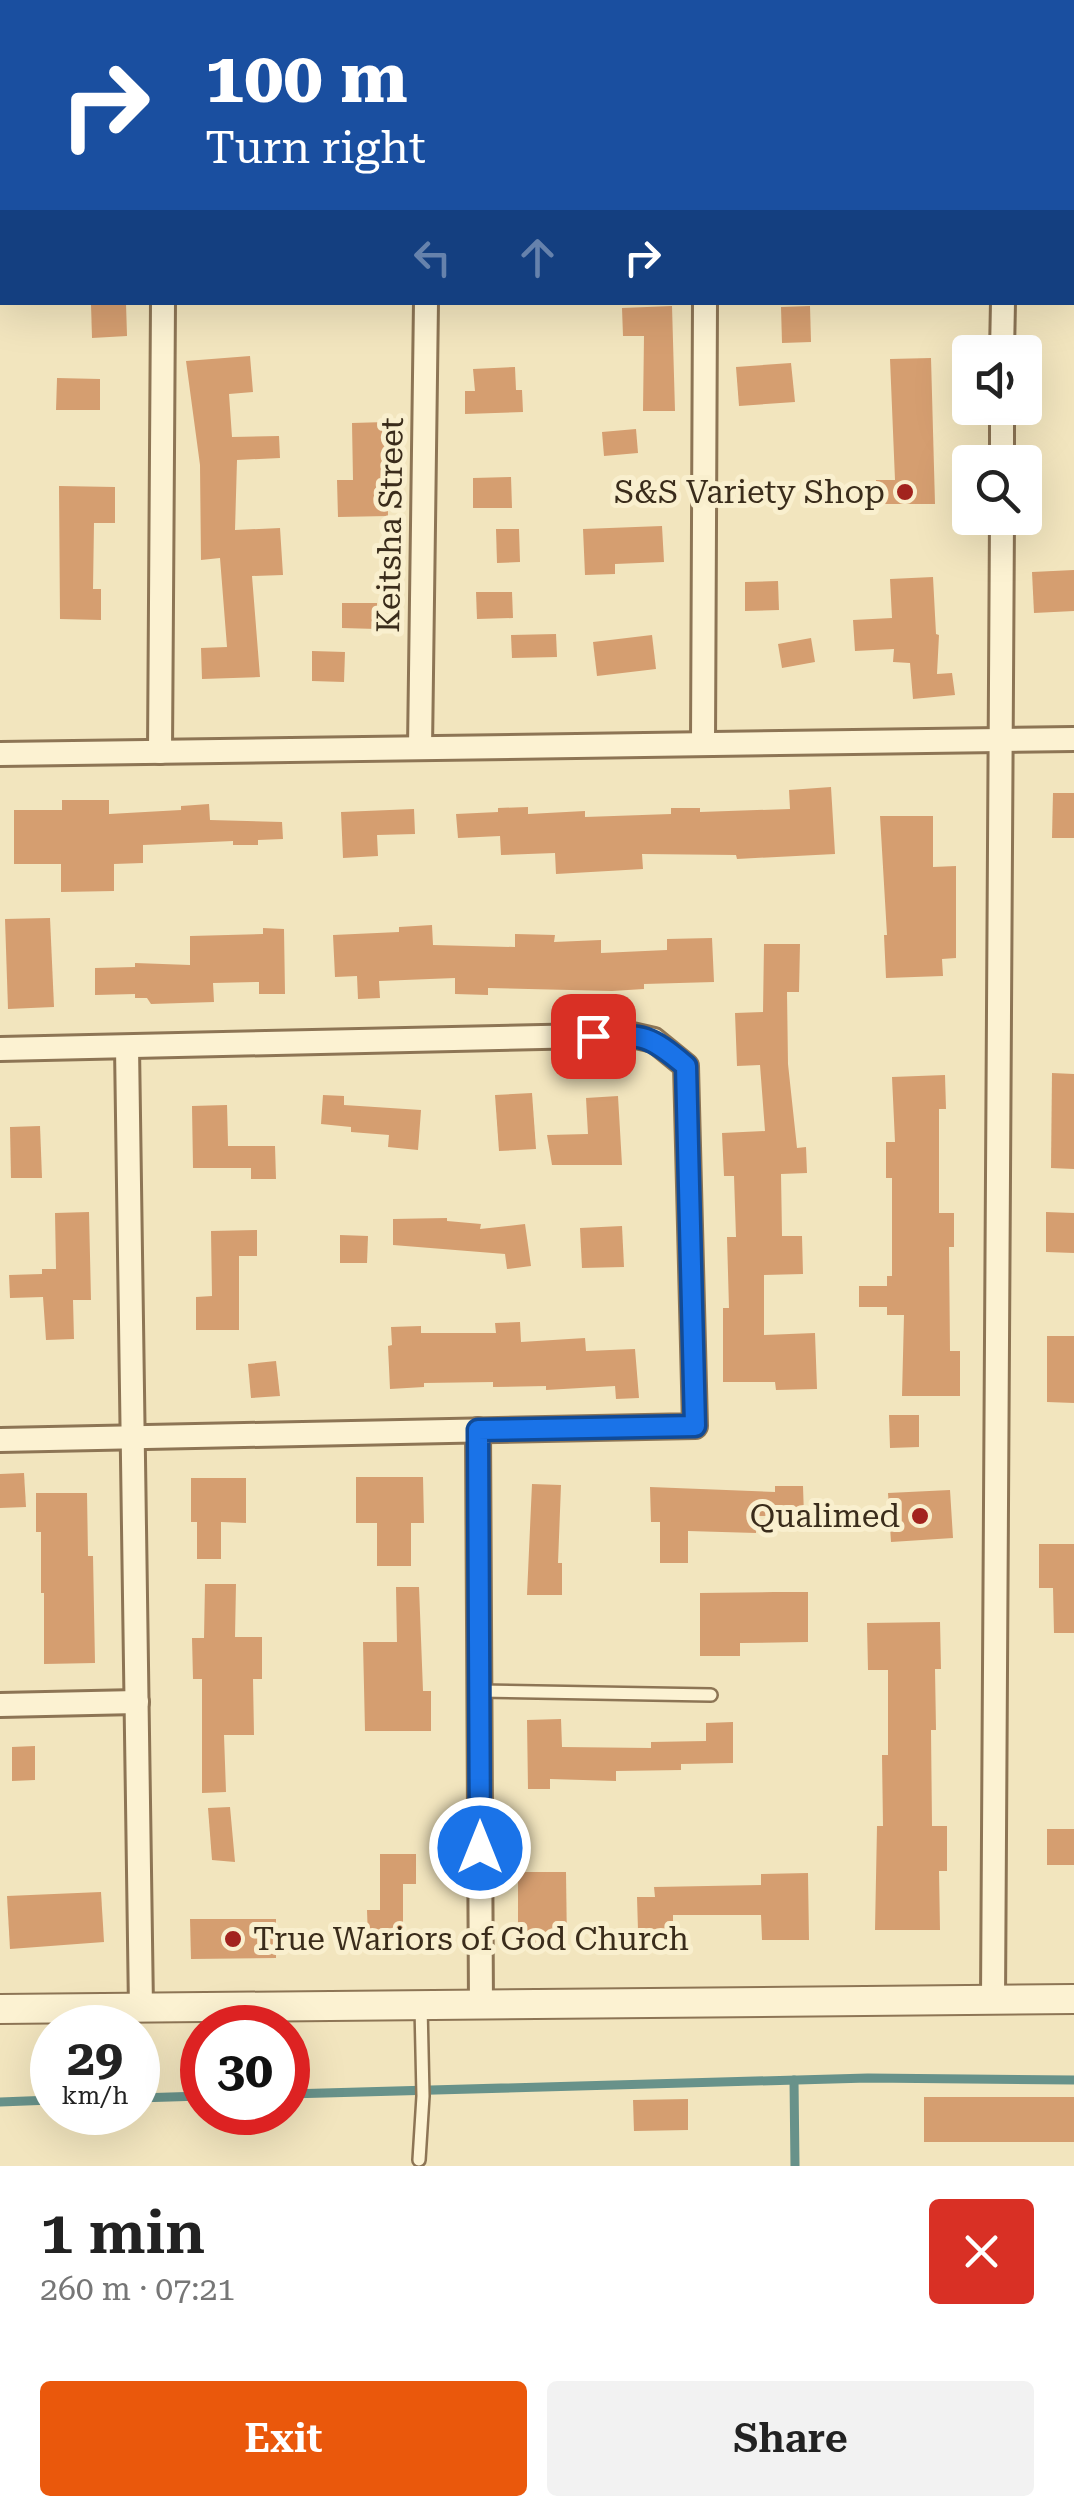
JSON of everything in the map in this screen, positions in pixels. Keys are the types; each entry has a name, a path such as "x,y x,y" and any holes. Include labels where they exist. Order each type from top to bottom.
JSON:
{"street":[{"path":"160,752 163,305"},
{"name":"Keitsha Street","path":"420,748 426,305"},
{"path":"703,744 706,305"},
{"path":"1002,335 1003,305"},
{"path":"993,2000 1002,535"},
{"path":"0,754 1074,739"},
{"path":"0,1049 632,1035 654,1040 686,1066 695,1426 0,1440"},
{"path":"127,1046 141,2005"},
{"path":"478,1430 481,2006"},
{"path":"0,1704 137,1702"},
{"path":"160,2009 421,2020 481,2006 1074,1999"},
{"path":"0,2009 30,2009"}],"lane":[{"path":"480,1690 711,1695"},
{"path":"419,2160 423,2096 421,2020"}],"building":[{"path":"91,305 126,305 127,336 92,338"},
{"path":"672,306 675,411 643,411 644,336 623,336 622,308"},
{"path":"810,306 811,342 782,343 781,307"},
{"path":"250,356 253,392 229,394 232,437 279,436 280,458 237,460 235,530 280,528 283,575 252,576 260,677 202,679 201,648 227,647 220,558 201,560 200,465 186,361"},
{"path":"931,358 935,504 876,504 876,480 895,480 890,359"},
{"path":"791,363 795,402 739,406 736,367"},
{"path":"515,367 516,390 522,390 523,412 465,414 465,391 475,391 473,369"},
{"path":"57,378 100,379 100,410 56,410"},
{"path":"386,422 388,516 338,517 337,480 353,480 352,423"},
{"path":"636,429 638,453 604,456 602,432"},
{"path":"511,477 512,508 473,508 473,478"},
{"path":"59,486 115,487 115,523 94,523 93,589 101,589 101,620 60,619"},
{"path":"662,526 664,562 615,564 615,574 585,575 583,529"},
{"path":"496,529 519,529 520,562 497,563"},
{"path":"1074,570 1074,611 1034,613 1032,572"},
{"path":"933,577 939,635 937,674 952,673 955,695 913,699 910,663 893,662 894,649 855,651 853,620 892,618 890,579"},
{"path":"778,581 779,610 745,611 745,582"},
{"path":"476,592 512,592 513,618 477,619"},
{"path":"342,603 377,603 377,629 342,628"},
{"path":"556,634 557,657 512,658 511,635"},
{"path":"652,635 656,669 597,676 593,642"},
{"path":"811,638 815,662 782,668 778,644"},
{"path":"312,651 345,652 344,682 312,681"},
{"path":"831,787 835,854 737,859 736,855 642,854 643,869 556,874 555,853 501,855 500,836 458,838 456,814 498,812 498,808 528,807 528,814 585,811 585,817 671,814 671,808 700,808 700,812 790,809 789,790"},
{"path":"1053,793 1074,793 1074,838 1052,838"},
{"path":"62,800 109,800 109,814 181,810 181,806 209,804 210,820 282,822 283,839 258,840 258,845 233,845 233,841 143,845 143,863 114,864 114,891 61,892 61,864 14,864 14,810 62,810"},
{"path":"414,809 415,834 377,835 378,856 343,858 341,812"},
{"path":"880,816 933,816 933,867 956,866 956,958 942,959 943,976 886,978"},
{"path":"50,918 54,1007 8,1009 5,919"},
{"path":"432,925 433,945 515,947 515,934 555,935 554,942 601,940 601,953 667,950 667,939 712,938 714,982 644,984 644,989 612,991 488,988 488,995 455,994 455,978 379,981 380,998 358,999 357,976 335,977 333,935 399,932 399,927"},
{"path":"263,928 284,929 285,994 259,994 259,982 213,983 214,1002 151,1004 147,998 135,998 135,994 95,995 95,968 135,967 135,963 190,965 190,936 263,934"},
{"path":"764,944 800,944 799,992 787,992 788,1064 797,1148 806,1147 807,1173 781,1174 782,1236 802,1236 803,1274 764,1275 764,1335 815,1333 817,1389 776,1390 775,1382 723,1382 723,1308 729,1308 727,1237 736,1237 734,1176 724,1176 722,1133 765,1131 760,1065 737,1066 735,1013 763,1012"},
{"path":"1052,1073 1074,1074 1074,1169 1051,1168"},
{"path":"945,1075 946,1109 939,1109 939,1213 954,1213 954,1247 949,1247 950,1351 960,1351 960,1396 902,1396 904,1315 887,1315 887,1307 859,1307 859,1286 887,1286 887,1276 892,1276 892,1178 886,1178 886,1142 895,1142 892,1077"},
{"path":"532,1093 536,1149 499,1151 495,1095"},
{"path":"323,1095 344,1096 344,1105 421,1110 418,1150 388,1147 389,1135 351,1132 351,1127 321,1124"},
{"path":"618,1096 622,1165 552,1165 547,1135 588,1134 586,1098"},
{"path":"227,1105 228,1146 275,1146 276,1179 251,1179 251,1168 193,1168 192,1106"},
{"path":"40,1126 42,1178 11,1178 10,1127"},
{"path":"89,1212 91,1300 73,1300 74,1339 46,1340 43,1297 10,1298 9,1275 42,1274 42,1269 56,1269 55,1213"},
{"path":"1046,1212 1074,1213 1074,1253 1046,1252"},
{"path":"447,1218 481,1224 480,1229 525,1224 531,1266 507,1269 505,1254 393,1245 393,1219"},
{"path":"622,1226 624,1267 582,1268 580,1228"},
{"path":"257,1230 257,1256 239,1256 239,1330 196,1330 196,1297 212,1296 211,1231"},
{"path":"340,1235 368,1236 367,1263 340,1263"},
{"path":"520,1322 521,1342 585,1338 586,1351 635,1349 639,1398 616,1399 615,1386 546,1390 546,1386 493,1387 493,1382 424,1383 424,1387 390,1389 391,1327 421,1326 421,1333 496,1333 495,1323"},
{"path":"1047,1336 1074,1336 1074,1403 1047,1402"},
{"path":"276,1361 280,1396 251,1398 248,1364"},
{"path":"889,1415 919,1415 919,1447 890,1448"},
{"path":"24,1473 26,1507 0,1508 0,1474"},
{"path":"356,1477 423,1477 424,1523 411,1523 411,1566 377,1566 377,1523 356,1523"},
{"path":"191,1478 246,1478 246,1523 221,1522 221,1559 197,1559 197,1522 191,1522"},
{"path":"532,1484 561,1485 558,1563 562,1563 562,1595 527,1595"},
{"path":"775,1486 803,1486 804,1516 756,1516 756,1533 688,1531 688,1563 660,1563 660,1522 651,1522 650,1487 775,1492"},
{"name":"Qualimed","path":"950,1490 953,1538 891,1542 888,1493"},
{"path":"36,1493 87,1493 88,1556 93,1556 95,1663 44,1664 44,1593 41,1532 36,1532"},
{"path":"1039,1544 1074,1544 1074,1633 1054,1633 1053,1588 1039,1588"},
{"path":"205,1584 236,1584 235,1637 262,1637 262,1679 253,1679 254,1735 224,1735 226,1792 202,1793 202,1679 193,1679 192,1638 204,1638"},
{"path":"396,1587 419,1587 423,1691 431,1691 431,1731 365,1731 363,1642 397,1642"},
{"path":"808,1592 808,1642 740,1643 740,1656 700,1656 700,1593"},
{"path":"940,1622 941,1669 935,1669 936,1730 931,1730 932,1826 947,1826 947,1871 939,1871 940,1930 875,1930 877,1826 883,1826 882,1755 888,1755 888,1670 868,1670 867,1623"},
{"path":"561,1719 562,1747 651,1748 651,1742 706,1741 706,1723 733,1722 733,1763 681,1764 681,1770 616,1771 616,1781 550,1779 550,1789 528,1789 527,1720"},
{"path":"35,1746 35,1780 12,1781 12,1747"},
{"path":"230,1807 235,1862 212,1860 208,1808"},
{"path":"1047,1829 1074,1829 1074,1865 1047,1865"},
{"path":"380,1854 416,1854 416,1884 403,1884 403,1939 368,1939 367,1910 380,1910"},
{"path":"518,1872 566,1872 567,1948 518,1949"},
{"path":"808,1873 809,1940 762,1940 761,1915 673,1915 673,1929 638,1930 637,1897 655,1897 654,1887 761,1885 761,1874"},
{"path":"101,1892 104,1942 10,1949 7,1896"},
{"name":"True Wariors of God Church","path":"190,1919 276,1919 276,1958 191,1959"},
{"path":"924,2097 1074,2097 1074,2142 924,2142"},
{"path":"688,2099 688,2130 634,2131 633,2100"}],"waterway":[{"path":"310,2093 868,2078 1074,2080"},
{"path":"794,2080 795,2166"},
{"path":"160,2097 180,2097"},
{"path":"0,2102 30,2101"}],"place":[{"name":"S&S Variety Shop","path":"905,492"},
{"name":"Qualimed","path":"920,1516"},
{"name":"True Wariors of God Church","path":"233,1939"}],"route":[{"path":"480,1848 478,1430 695,1426 686,1066 654,1040 643,1036 593,1036"}]}
